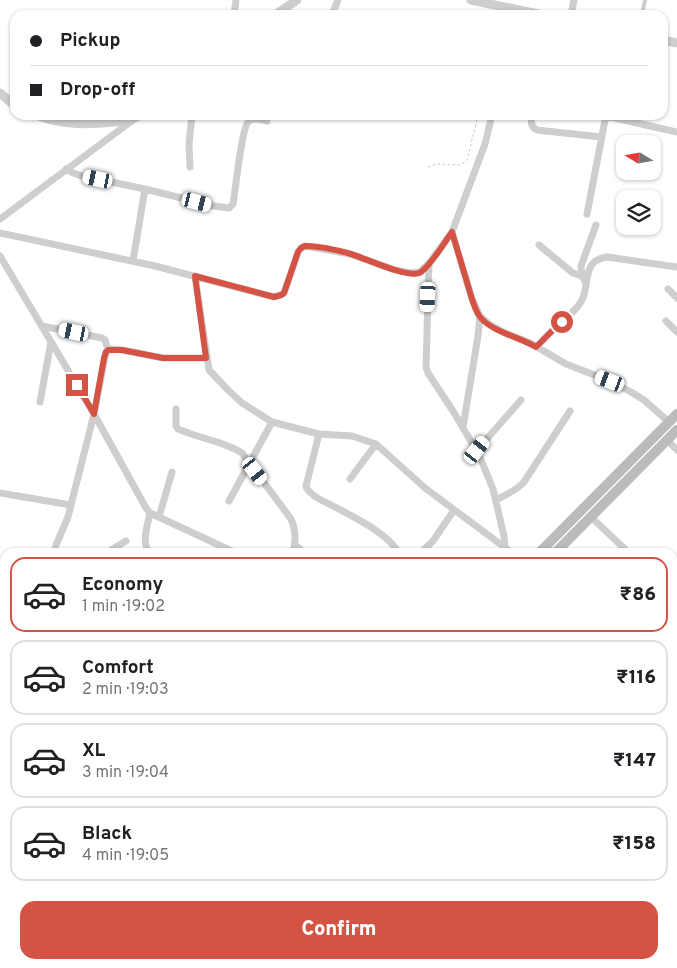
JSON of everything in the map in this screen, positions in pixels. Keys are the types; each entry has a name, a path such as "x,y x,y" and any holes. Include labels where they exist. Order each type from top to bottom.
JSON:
{"main road":[{"path":"544,548 677,414"},
{"path":"560,548 677,430"}],"street":[{"path":"282,10 296,0"},
{"path":"471,0 510,10"},
{"path":"0,93 10,102"},
{"path":"52,120 81,124 113,120"},
{"path":"0,219 133,120"},
{"path":"190,167 189,144 191,120"},
{"path":"66,169 82,176 214,206 232,207 246,123 251,120"},
{"path":"260,120 266,121"},
{"path":"0,233 133,261 274,297 284,293 298,252 305,246 350,254 395,270 411,273 420,272 452,232 485,144 491,120"},
{"path":"532,120 532,125 537,130 601,137"},
{"path":"587,214 605,120"},
{"path":"627,120 677,132"},
{"path":"133,261 145,189"},
{"path":"586,284 581,271 582,262 596,225"},
{"path":"452,232 472,299 483,320 566,364 610,381 631,392 644,400 669,422"},
{"path":"539,246 573,273 582,276"},
{"path":"0,256 94,414 142,503 150,513 225,548"},
{"path":"536,347 572,314 578,306 583,298 591,266 601,257 607,256 677,267"},
{"path":"429,263 426,367 477,450 493,489 507,548"},
{"path":"195,276 209,370 242,403 272,422 319,434 352,436 376,444 425,488 505,548"},
{"path":"668,289 677,298"},
{"path":"464,427 480,316"},
{"path":"666,321 677,332"},
{"path":"42,326 102,338 105,340 108,350 104,358 94,414 68,517 55,548"},
{"path":"40,402 51,342"},
{"path":"108,350 122,350 163,358 206,358"},
{"path":"477,450 521,400"},
{"path":"176,409 176,426 178,429 242,453 291,519 294,525 294,548"},
{"path":"496,500 524,482 570,411"},
{"path":"229,501 272,422"},
{"path":"319,434 306,486 308,490 318,498 372,528 395,548"},
{"path":"667,440 677,450"},
{"path":"350,479 376,444"},
{"path":"159,517 172,472"},
{"path":"0,493 71,505"},
{"path":"426,548 454,510"},
{"path":"146,548 145,537 150,513"},
{"path":"591,517 624,548"},
{"path":"115,548 126,541"},
{"path":"295,545 299,548"}],"path":[{"path":"428,167 437,164 460,165 467,160 477,120"}],"route":[{"path":"77,385 94,414 104,358 108,350 122,350 163,358 206,358 195,276 278,297 284,293 298,252 305,246 350,254 395,270 417,273 429,263 452,232 472,299 483,320 503,332 536,347 562,322"}]}
